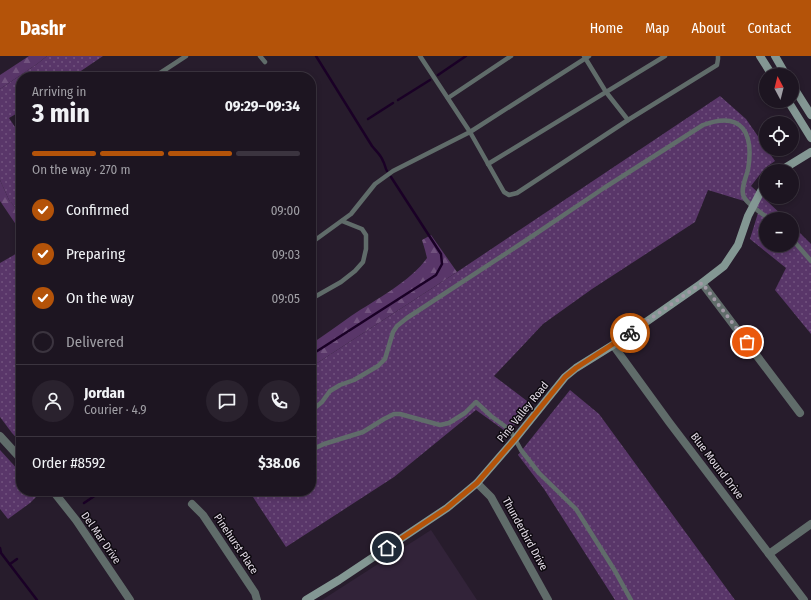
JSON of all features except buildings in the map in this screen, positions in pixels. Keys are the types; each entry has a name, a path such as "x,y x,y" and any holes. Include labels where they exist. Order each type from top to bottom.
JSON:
{"street":[{"path":"760,56 768,68"},
{"path":"775,56 782,68"},
{"path":"799,96 811,115"},
{"path":"792,108 811,138"},
{"path":"791,164 811,152"},
{"name":"Pine Valley Road","path":"306,600 339,580 447,508 477,483 565,377 702,283 724,266 738,245 748,216 759,195"},
{"path":"702,283 800,414"},
{"name":"Blue Mound Drive","path":"612,345 804,600"},
{"path":"0,436 16,454"},
{"name":"Thunderbird Drive","path":"477,483 492,497 548,600"},
{"name":"Del Mar Drive","path":"58,496 76,520 130,600"},
{"name":"Pinehurst Place","path":"192,504 203,515 255,593 257,600"},
{"path":"769,554 811,524"}],"lane":[{"path":"162,72 186,56"},
{"path":"260,56 265,62"},
{"path":"420,56 470,132 504,192 509,195 517,193 628,120 717,66 718,56"},
{"path":"448,98 511,56"},
{"path":"488,164 665,56"},
{"path":"316,239 351,214 375,184 393,171 470,132 586,57 606,92 628,120"},
{"path":"316,407 322,402 330,391 354,380 378,366 385,360 393,332 397,326 407,318 522,244 604,188 703,125 725,120 732,121 740,125 745,132 748,139 749,159 748,170 742,192 743,197 760,212"},
{"path":"316,296 341,282 355,271 363,262 366,250 366,236 362,228 342,221"},
{"path":"799,247 811,261"},
{"path":"316,448 363,432 384,418 394,414 400,414 440,425 448,423 465,414 476,402 491,416 510,430 521,450 539,473 576,509 615,571 631,600"}],"shaded area":[{"path":"431,530 477,600 322,600"}],"green space":[{"path":"29,56 47,56 25,72 16,72 16,78 0,89 0,75"},
{"path":"47,56 103,56 79,72 25,72"},
{"path":"16,78 16,114 9,118 16,128 16,208 9,200 0,180 0,89"},
{"path":"720,96 746,119 759,138 759,156 772,156 775,161 771,164 759,164 759,176 751,186 759,194 759,204 770,204 779,212 759,212 759,246 750,239 758,213 744,201 708,190 695,222 592,289 543,324 494,376 531,404 508,433 476,410 394,477 286,547 252,496 316,496 316,364 457,272"},
{"path":"0,180 9,200 16,208 16,225 0,201"},
{"path":"799,232 811,244 811,334 775,290 786,268 766,252 799,252"},
{"path":"431,235 457,272 316,364 316,340 392,290 412,275 427,258 422,240"},
{"path":"16,254 16,437 0,417 0,263"},
{"path":"570,390 599,414 735,600 615,600 544,489 518,455"},
{"path":"0,450 16,468 16,496 37,496 8,519 0,509"}],"waterway":[{"path":"316,56 372,146 381,157 387,171"},
{"path":"438,75 466,56"},
{"path":"398,100 430,80"},
{"path":"368,119 393,103"},
{"path":"316,352 436,275 442,264 441,254 391,177"},
{"path":"84,503 94,496"},
{"path":"0,548 1,553 37,600"},
{"path":"10,564 17,559"}],"way so far":[{"path":"630,333 702,283 747,342"}],"route":[{"path":"387,548 447,508 477,483 565,377 576,368 630,333"}]}
